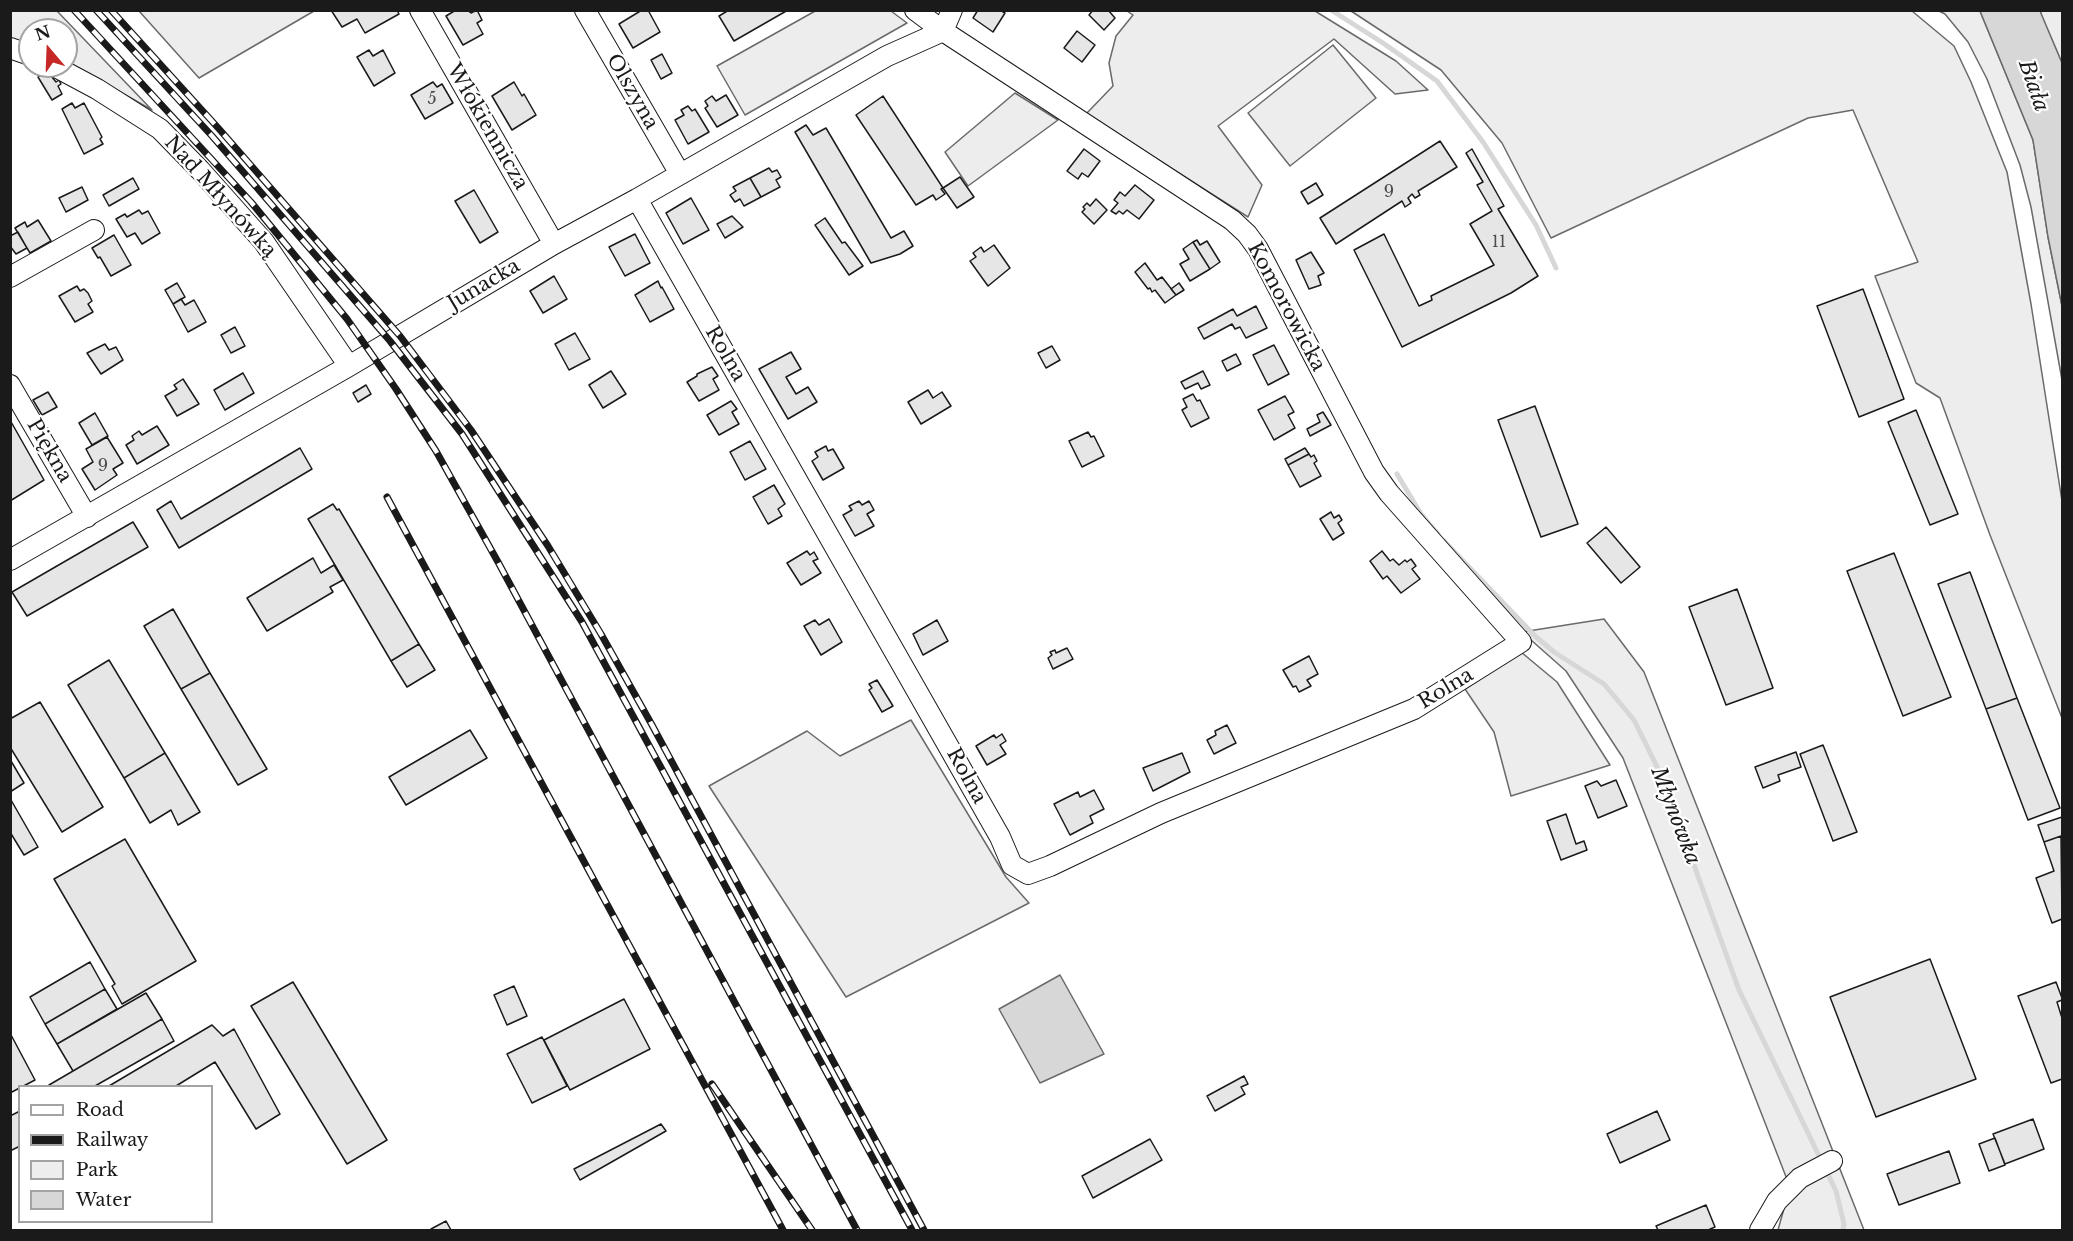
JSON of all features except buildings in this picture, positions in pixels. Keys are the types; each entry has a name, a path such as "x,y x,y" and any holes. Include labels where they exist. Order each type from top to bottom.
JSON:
{"street":[{"name":"Włókiennicza","path":"420,10 554,244"},
{"name":"Olszyna","path":"585,10 680,174"},
{"name":"Komorowicka","path":"915,10 943,31 1232,220 1247,234 1258,249 1374,472 1521,642"},
{"path":"943,31 952,10"},
{"name":"Junacka","path":"10,560 349,366 554,244 887,56 943,31"},
{"name":"Nad Młynówką","path":"76,78 160,129 200,170 264,242 349,366"},
{"name":"Rolna","path":"637,199 995,827 1012,865 1028,873 1050,866 1161,813 1414,709 1521,642"},
{"path":"10,277 94,230"},
{"name":"Piękna","path":"10,385 87,517"},
{"path":"1760,1230 1778,1201 1800,1179 1832,1161"}],"green space":[{"path":"817,10 891,11 907,23 745,115 717,66"},
{"path":"11,11 57,11 64,18 18,18 18,42 11,39"},
{"path":"139,11 314,11 199,78"},
{"path":"1127,11 1315,11 1396,61 1428,90 1395,94 1334,39 1218,126 1262,185 1248,217 1086,114 1113,86 1109,63 1116,36 1133,15"},
{"path":"1351,11 1912,11 1954,46 2007,172 2031,304 2062,501 2062,718 1990,535 1940,398 1916,383 1875,276 1918,262 1853,110 1808,118 1551,238 1502,143 1441,70"},
{"path":"1939,11 1980,11 2033,140 2048,237 2062,306 2062,380 2031,207 2020,165 1987,79 1968,42 1945,14"},
{"path":"2040,11 2062,11 2062,63 2042,17"},
{"path":"78,33 152,110 78,68"},
{"path":"1333,45 1376,98 1290,166 1248,113"},
{"path":"1015,93 1058,120 968,186 945,152"},
{"path":"1604,619 1644,672 1864,1230 1778,1230 1790,1187 1623,758 1566,671 1522,632"},
{"path":"1521,652 1557,682 1610,765 1511,796 1494,732 1465,689"},
{"path":"911,720 1006,877 1029,903 846,997 709,786 807,731 840,756"}],"water":[{"name":"Biała","path":"1980,11 2040,11 2062,63 2062,306 2048,237 2033,140"},
{"path":"1060,975 1104,1054 1040,1083 999,1009"}],"waterway":[{"path":"1331,10 1437,81 1483,142 1536,225 1556,268"},
{"name":"Młynówka","path":"1397,474 1421,514 1438,534"},
{"name":"Młynówka","path":"1444,541 1535,636 1554,652 1604,684 1634,720 1663,779 1739,990 1836,1191 1844,1224 1843,1230"}],"railway":[{"path":"74,10 251,202 347,319 436,451 857,1230"},
{"path":"96,10 212,136 390,341 462,434 582,622 912,1230"},
{"path":"111,10 220,130 400,336 471,430 548,546 601,634 924,1230"},
{"path":"387,497 783,1230"},
{"path":"712,1084 812,1230"}]}
